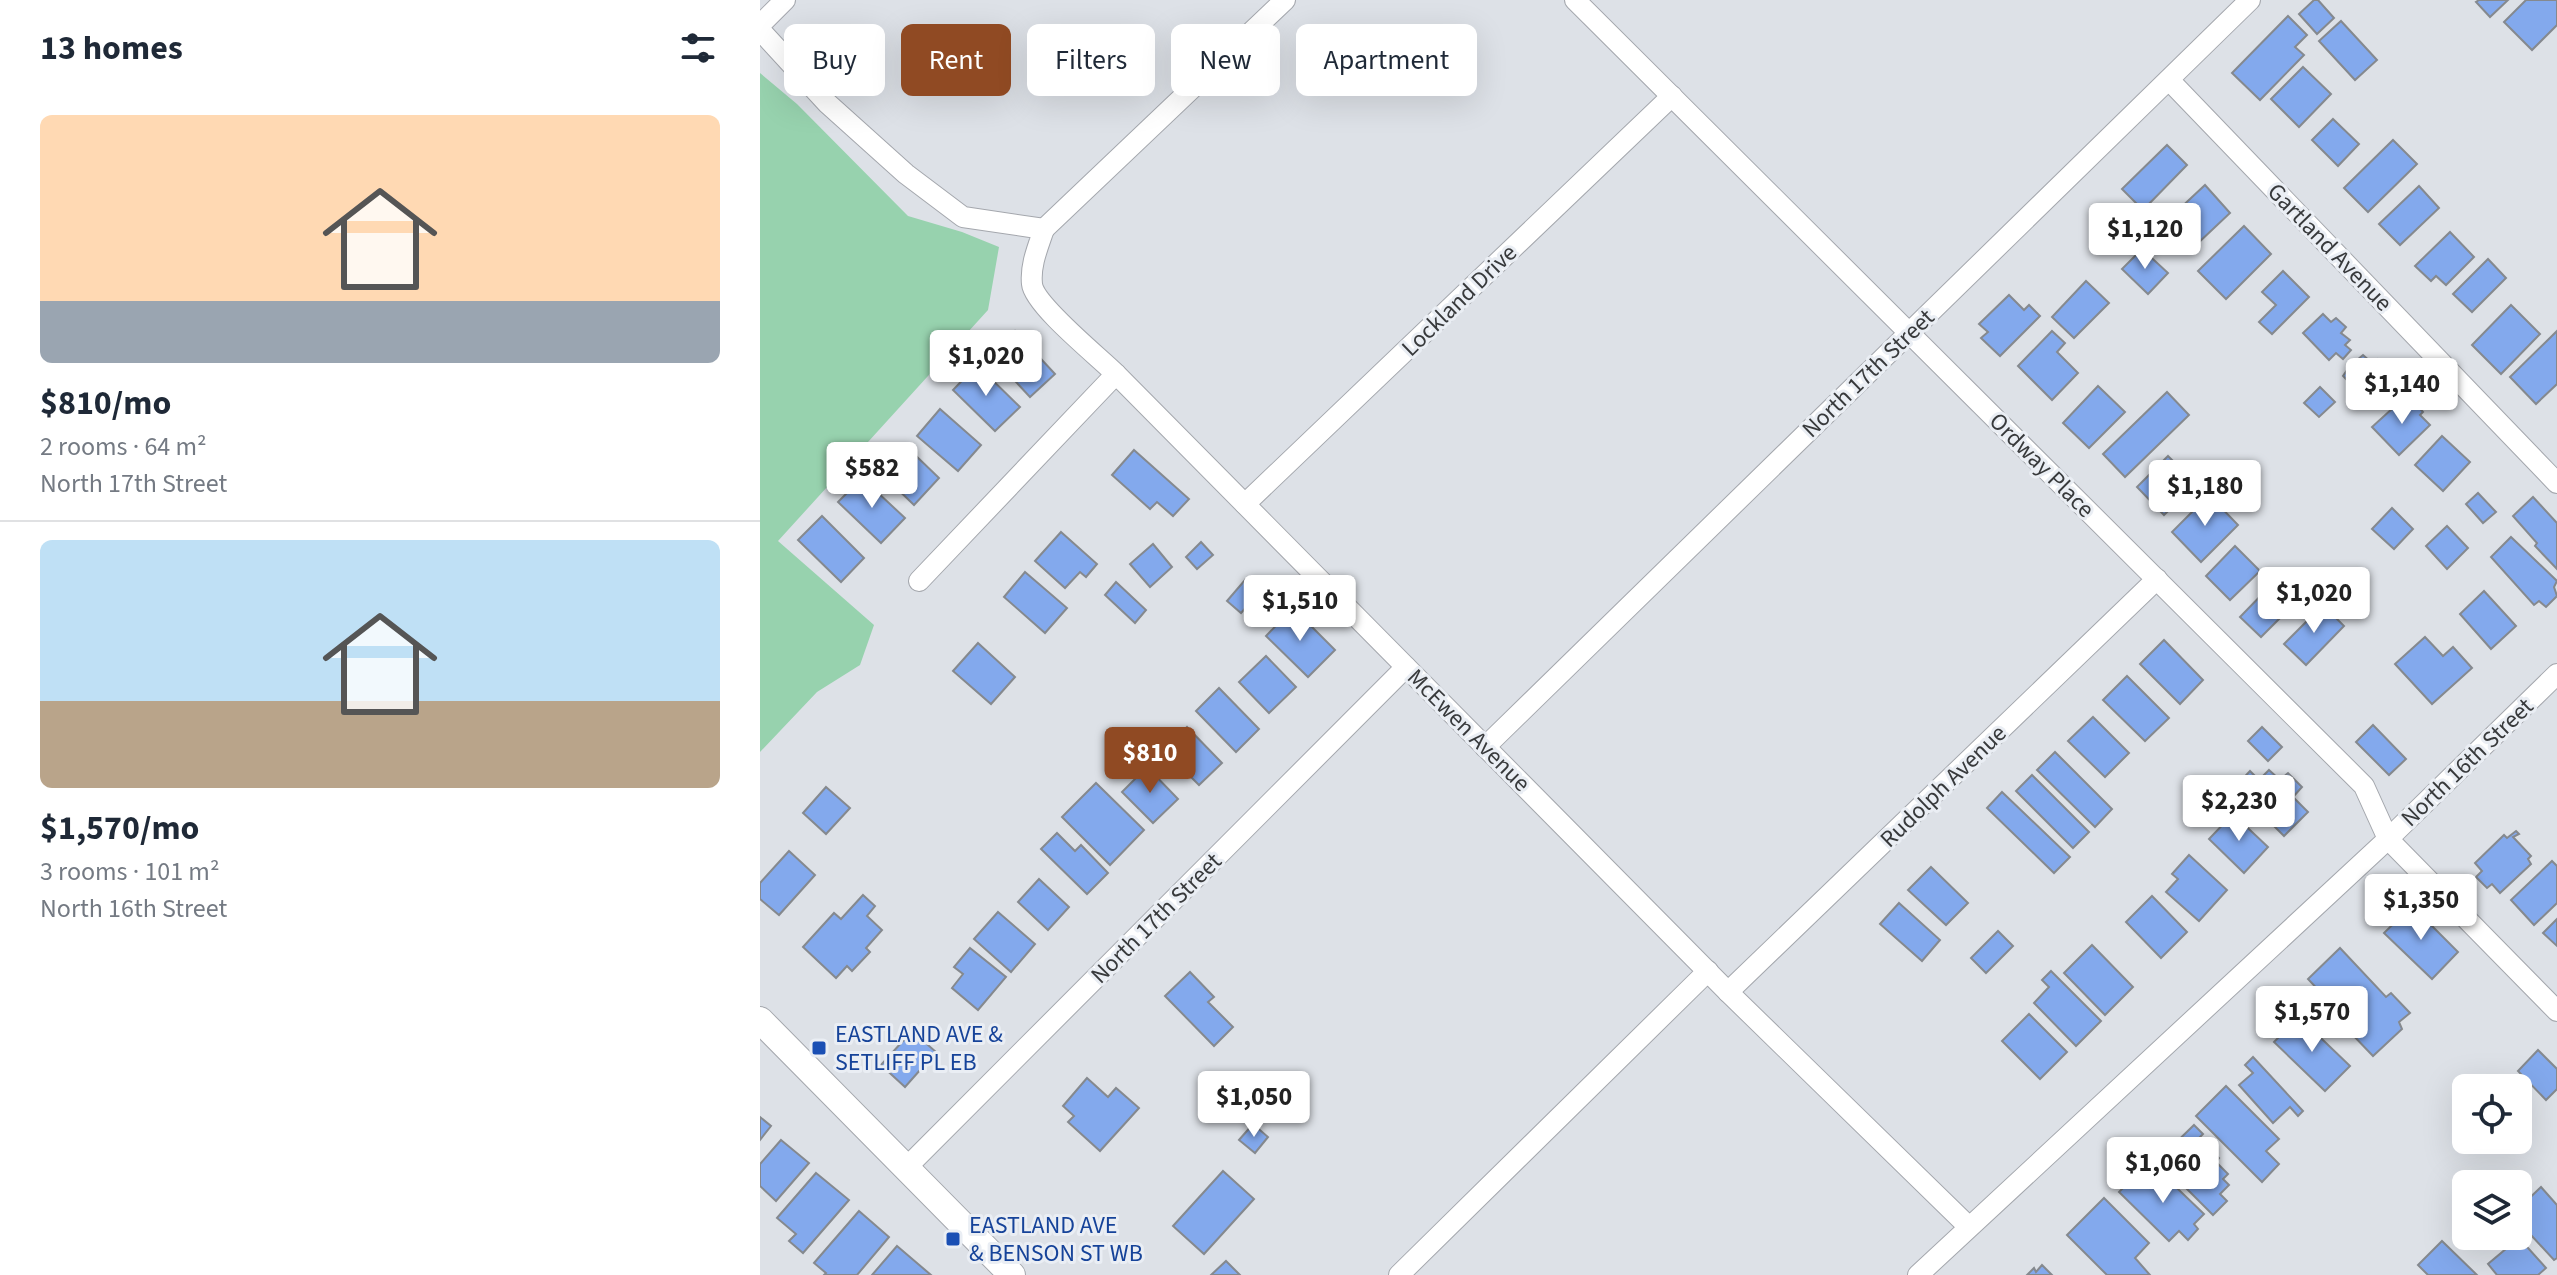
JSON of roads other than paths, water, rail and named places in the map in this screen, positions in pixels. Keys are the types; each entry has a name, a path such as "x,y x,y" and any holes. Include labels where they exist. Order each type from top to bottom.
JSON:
{"street":[{"path":"785,0 760,27 827,103 910,177 963,217 1044,229 1285,0"},
{"name":"Ordway Place","path":"1575,0 2364,786 2388,839 2557,1011"},
{"name":"North 17th Street","path":"1485,747 2250,0"},
{"name":"Gartland Avenue","path":"2170,81 2557,483"},
{"name":"Lockland Drive","path":"1245,504 1672,96"},
{"name":"McEwen Avenue","path":"1044,229 1033,265 1032,288 1043,304 1728,992 1968,1226"},
{"path":"919,581 1116,374"},
{"name":"Rudolph Avenue","path":"1728,992 2157,579"},
{"name":"North 17th Street","path":"906,1168 1406,667"},
{"name":"North 16th Street","path":"1918,1275 2388,839 2557,674"},
{"path":"1399,1275 1708,971"},
{"path":"760,1020 1012,1275"}],"place":[{"name":"EASTLAND AVE & SETLIFF PL EB","path":"819,1048"},
{"name":"EASTLAND AVE & BENSON ST WB","path":"953,1239"}]}
